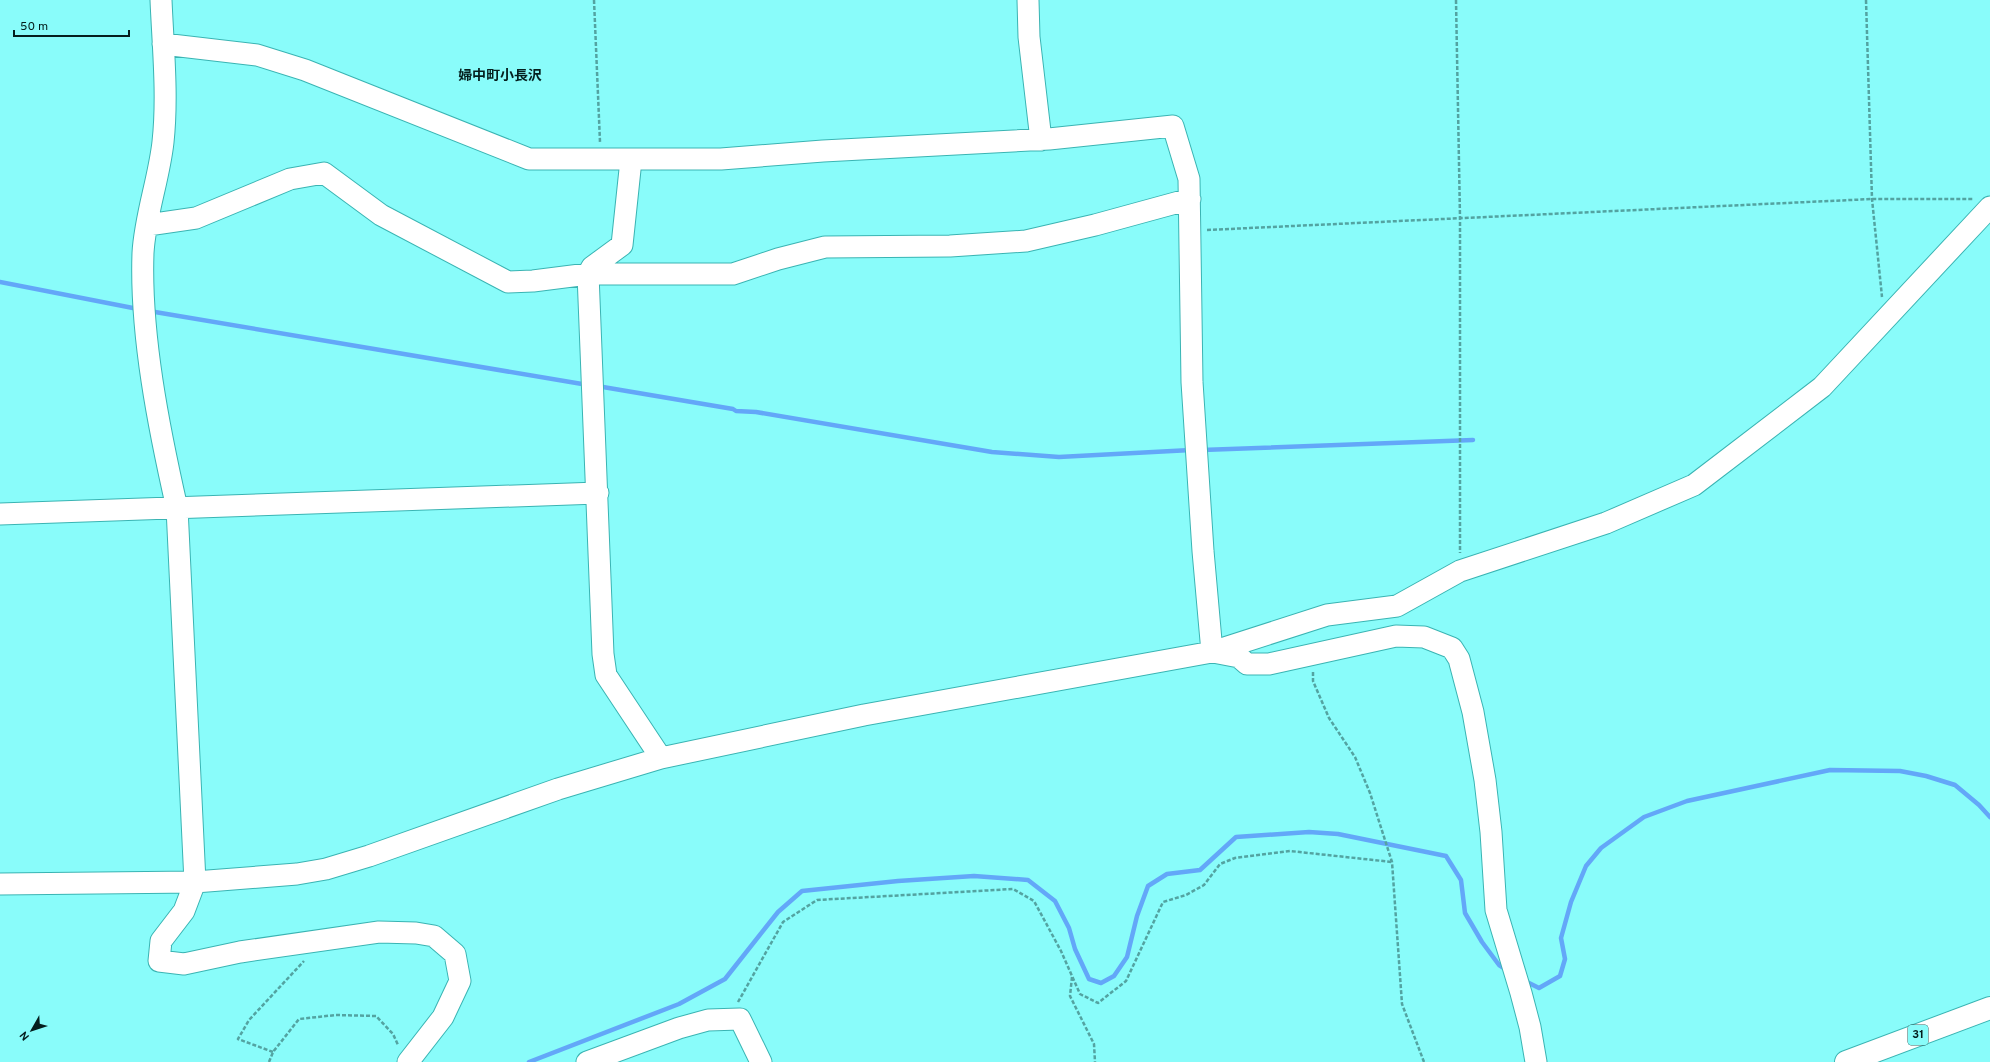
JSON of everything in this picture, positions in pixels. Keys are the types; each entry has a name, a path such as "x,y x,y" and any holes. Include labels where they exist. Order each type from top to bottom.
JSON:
{"main road":[{"name":"31","path":"1846,1062 1990,1008"}],"street":[{"path":"161,0 163,44 163,143 143,252 144,292 148,349 165,456 177,508 195,882 184,911 161,941 159,961 184,964 240,952 379,932 416,933 434,936 455,954 460,981 443,1017 404,1055"},
{"path":"1028,0 1029,37 1041,140"},
{"path":"163,44 257,55 305,70 529,159 721,159 823,151 1041,140 1173,126 1189,179 1192,382 1203,551 1212,652"},
{"path":"631,160 622,245 592,267 588,274 598,493 603,654 606,675 661,758"},
{"path":"148,226 196,218 290,179 324,173 381,215 508,282 534,281 588,274 733,274 778,259 825,247 950,246 1026,241 1094,226 1190,199"},
{"path":"0,884 195,882 297,874 326,869 369,856 558,789 584,783 661,758 864,716 1212,652 1328,615 1397,606 1460,572 1606,523 1694,485 1822,387 1884,320 1986,203"},
{"path":"0,514 598,493"},
{"path":"1212,652 1239,657 1246,664 1269,664 1396,636 1424,637 1452,648 1459,658 1472,712 1485,780 1491,832 1496,910 1530,1027 1536,1062"},
{"path":"587,1062 679,1028 708,1020 740,1019 761,1062"}],"path":[{"path":"594,0 601,159"},
{"path":"1456,0 1460,217 1460,572"},
{"path":"1866,0 1872,199 1884,320"},
{"path":"1190,231 1460,217 1872,199 1986,203"},
{"path":"1312,655 1313,681 1329,718 1355,757 1370,793 1392,862 1402,1004 1424,1062"},
{"path":"740,1019 738,1002 783,922 817,900 1013,889 1034,901 1080,994 1098,1003 1126,981 1163,902 1186,895 1204,885 1220,864 1235,858 1290,851 1392,862"},
{"path":"273,1052 238,1039 249,1020 323,940"},
{"path":"1072,976 1070,996 1084,1020 1094,1044 1095,1062"},
{"path":"269,1062 273,1052 299,1019 336,1016 376,1016 393,1034 404,1055"}],"waterway":[{"path":"0,282 138,309"},
{"path":"149,311 588,385"},
{"path":"597,386 733,409 736,411 756,412 992,452 1059,457 1191,450"},
{"path":"1202,450 1473,440"},
{"path":"1525,981 1539,988 1560,976 1565,959 1561,938 1571,902 1586,866 1601,848 1644,817 1687,801 1830,770 1900,771 1926,776 1955,785 1979,805 1990,817"},
{"path":"529,1062 679,1004 725,979 778,912 802,891 898,881 974,876 1028,880 1055,901 1069,928 1075,949 1089,979 1101,983 1114,976 1127,957 1137,916 1148,886 1167,874 1200,870 1236,837 1309,832 1338,834 1446,856 1461,880 1465,913 1482,942 1499,965 1507,970"}],"district":[{"name":"婦中町小長沢","path":"500,76"}]}
